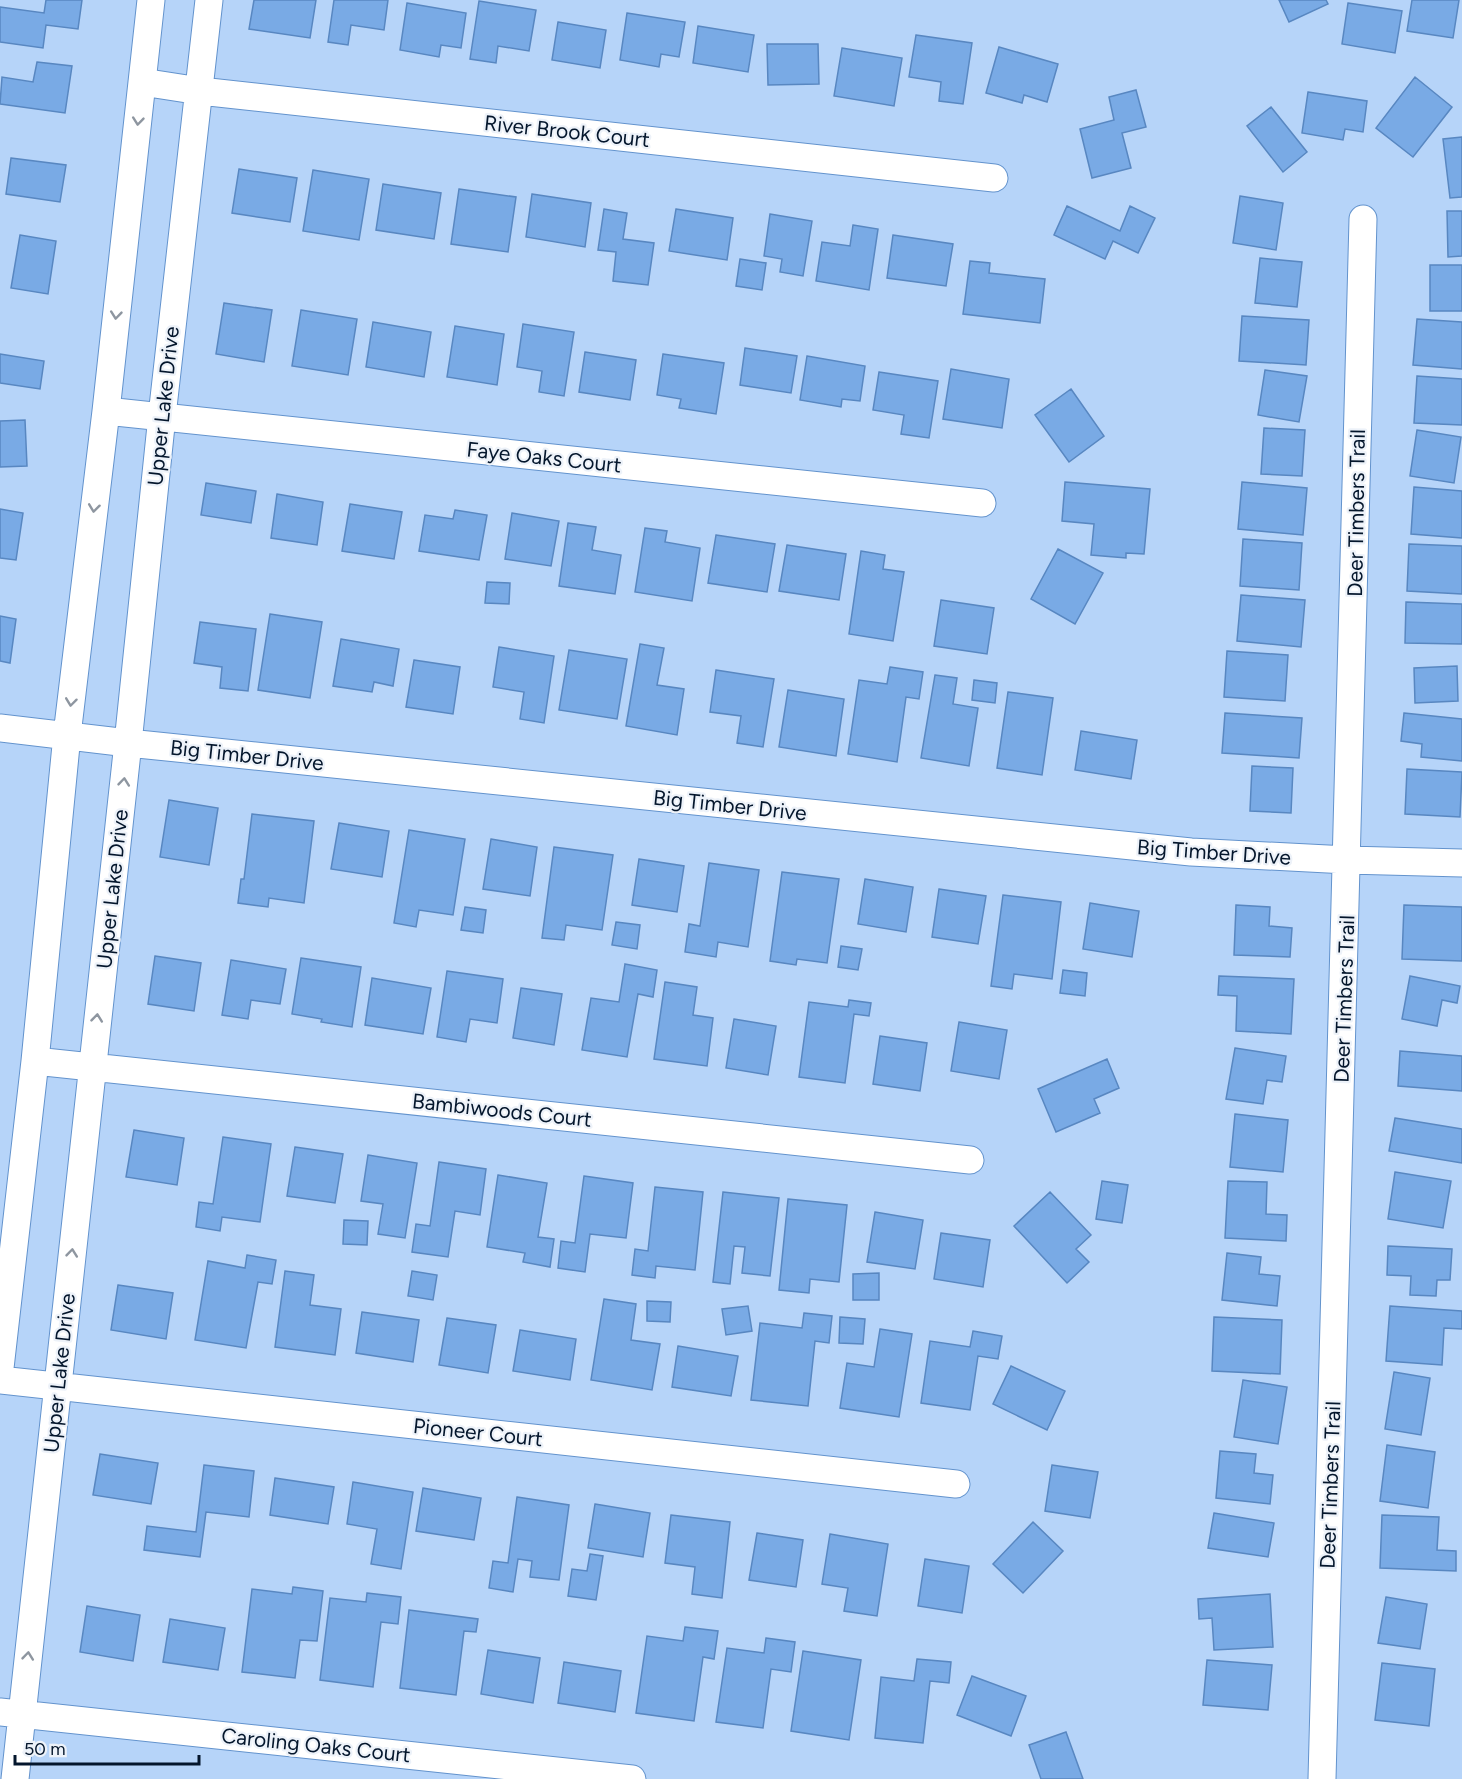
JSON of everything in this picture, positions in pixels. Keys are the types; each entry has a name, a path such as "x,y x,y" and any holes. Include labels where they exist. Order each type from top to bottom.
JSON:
{"street":[{"path":"0,1368 35,1060 67,735 106,411 151,0"},
{"name":"Upper Lake Drive","path":"15,1779 11,1713 57,1386 209,0"},
{"name":"River Brook Court","path":"142,82 200,91 994,178"},
{"name":"Deer Timbers Trail","path":"1322,1779 1363,219"},
{"name":"Faye Oaks Court","path":"106,411 982,503"},
{"name":"Big Timber Drive","path":"0,728 1191,852 1462,863"},
{"name":"Bambiwoods Court","path":"35,1060 970,1160"},
{"name":"Pioneer Court","path":"0,1380 956,1484"},
{"name":"Caroling Oaks Court","path":"11,1713 632,1779"}],"building":[{"path":"46,0 82,0 78,29 46,25 43,48 0,42 0,7 44,13"},
{"path":"254,0 316,0 310,38 249,29"},
{"path":"334,0 388,0 384,30 351,25 348,45 328,42"},
{"path":"1279,0 1326,0 1328,4 1289,22"},
{"path":"1412,0 1459,0 1453,38 1407,31"},
{"path":"479,1 536,10 529,51 498,46 496,63 470,59"},
{"path":"407,3 466,13 461,48 441,45 439,57 400,50"},
{"path":"1348,3 1402,11 1395,53 1342,44"},
{"path":"627,13 685,22 679,57 661,54 659,67 620,60"},
{"path":"558,22 606,30 600,68 552,60"},
{"path":"698,26 754,35 748,72 693,63"},
{"path":"916,35 972,43 963,104 939,101 941,82 909,77"},
{"path":"767,44 818,44 819,84 768,85"},
{"path":"999,47 1058,64 1047,102 1024,95 1022,103 986,93"},
{"path":"842,48 902,58 894,106 834,96"},
{"path":"37,62 72,66 65,113 0,104 2,77 33,82"},
{"path":"1415,77 1452,107 1413,157 1376,128"},
{"path":"1136,90 1146,127 1122,133 1131,168 1092,178 1080,129 1114,120 1109,97"},
{"path":"1308,92 1367,101 1363,132 1345,129 1343,140 1302,133"},
{"path":"1271,107 1307,152 1283,172 1247,126"},
{"path":"1462,137 1462,197 1450,198 1443,139"},
{"path":"11,158 66,165 60,202 6,194"},
{"path":"239,169 297,178 290,222 232,213"},
{"path":"313,170 369,179 359,240 303,231"},
{"path":"383,184 441,193 434,239 376,230"},
{"path":"459,189 516,197 508,252 451,244"},
{"path":"532,194 591,203 585,247 526,237"},
{"path":"1240,196 1283,203 1276,250 1233,243"},
{"path":"1067,206 1120,231 1130,206 1155,218 1138,253 1113,241 1105,259 1054,235"},
{"path":"604,209 627,213 623,239 654,243 648,285 613,281 616,252 598,250"},
{"path":"676,209 733,218 727,260 669,251"},
{"path":"1447,211 1462,211 1462,256 1448,257"},
{"path":"770,214 812,221 803,276 780,272 782,259 764,256"},
{"path":"853,225 878,229 869,290 816,281 822,242 850,246"},
{"path":"20,235 56,241 48,294 11,288"},
{"path":"893,235 953,244 946,286 887,278"},
{"path":"1260,258 1302,262 1297,307 1255,303"},
{"path":"740,259 766,263 762,290 736,286"},
{"path":"970,261 990,263 989,273 1045,279 1040,323 963,314"},
{"path":"1430,265 1462,265 1462,311 1430,311"},
{"path":"224,303 272,310 264,362 216,354"},
{"path":"301,310 357,319 348,375 292,366"},
{"path":"1242,316 1309,320 1306,365 1239,361"},
{"path":"1417,319 1462,322 1462,369 1413,365"},
{"path":"373,322 431,332 424,377 366,367"},
{"path":"523,324 574,332 564,396 539,392 542,371 517,367"},
{"path":"455,326 504,334 497,385 447,377"},
{"path":"745,348 797,356 791,393 740,385"},
{"path":"585,352 636,360 630,400 579,392"},
{"path":"0,354 44,361 40,389 0,383"},
{"path":"663,354 724,363 716,414 679,408 681,399 657,395"},
{"path":"807,356 865,366 860,401 842,399 841,407 800,400"},
{"path":"951,369 1009,379 1002,428 943,419"},
{"path":"1265,370 1307,376 1299,422 1258,415"},
{"path":"879,372 938,381 929,438 901,434 904,415 873,410"},
{"path":"1417,376 1462,379 1462,425 1414,423"},
{"path":"1071,389 1104,436 1069,462 1035,415"},
{"path":"25,420 27,466 0,467 0,421"},
{"path":"1264,428 1305,430 1302,476 1261,474"},
{"path":"1417,430 1461,437 1454,483 1410,476"},
{"path":"1065,482 1150,489 1144,554 1126,553 1126,558 1091,555 1094,524 1062,521"},
{"path":"1242,482 1307,488 1303,535 1238,529"},
{"path":"206,483 256,491 251,523 201,515"},
{"path":"1414,487 1462,491 1462,538 1411,534"},
{"path":"277,494 323,502 317,545 271,538"},
{"path":"350,504 402,512 394,559 342,551"},
{"path":"0,509 23,513 16,560 0,558"},
{"path":"455,510 487,515 479,560 419,551 425,515 453,519"},
{"path":"512,513 559,521 551,566 505,559"},
{"path":"568,523 596,527 592,550 621,555 615,594 559,586"},
{"path":"645,528 667,531 665,542 700,548 692,601 635,592"},
{"path":"716,535 775,544 767,592 708,583"},
{"path":"1243,539 1302,543 1299,590 1240,586"},
{"path":"1409,544 1462,546 1462,594 1407,591"},
{"path":"787,545 846,554 839,600 779,591"},
{"path":"1058,549 1103,573 1075,624 1031,599"},
{"path":"861,551 885,555 883,569 904,572 893,641 849,634"},
{"path":"487,582 510,583 509,604 485,603"},
{"path":"1241,595 1305,600 1301,647 1237,641"},
{"path":"941,600 994,608 987,654 934,646"},
{"path":"1406,602 1462,604 1462,644 1405,643"},
{"path":"270,614 322,622 310,698 258,690"},
{"path":"0,616 16,619 10,663 0,661"},
{"path":"200,622 256,629 248,691 220,688 222,667 194,663"},
{"path":"341,639 399,649 393,686 374,682 372,692 333,686"},
{"path":"640,644 664,648 657,685 684,689 677,735 626,726"},
{"path":"499,647 554,656 544,723 520,719 524,692 493,687"},
{"path":"569,650 627,659 617,719 559,710"},
{"path":"1227,651 1288,655 1285,701 1224,697"},
{"path":"414,660 460,667 453,714 406,707"},
{"path":"1457,666 1458,701 1415,703 1414,668"},
{"path":"890,667 923,672 919,699 906,697 897,762 848,754 859,680 887,684"},
{"path":"716,670 774,679 763,747 737,743 741,716 710,712"},
{"path":"935,675 957,678 953,704 978,708 969,766 921,758"},
{"path":"974,680 997,683 995,703 972,700"},
{"path":"788,690 844,699 836,756 779,747"},
{"path":"1008,692 1053,698 1042,775 997,768"},
{"path":"1225,713 1302,718 1299,758 1222,753"},
{"path":"1404,713 1462,719 1462,761 1421,757 1422,744 1401,741"},
{"path":"1081,731 1137,740 1131,779 1075,770"},
{"path":"1252,766 1293,768 1291,813 1250,811"},
{"path":"1407,769 1462,772 1460,817 1405,814"},
{"path":"169,800 218,808 209,865 160,857"},
{"path":"252,814 314,821 304,903 269,898 268,907 238,903 241,879 244,879"},
{"path":"339,823 389,831 382,877 331,869"},
{"path":"409,830 465,839 453,915 419,910 416,927 394,923"},
{"path":"491,839 537,847 530,896 483,889"},
{"path":"554,847 613,855 602,930 566,925 564,940 542,938"},
{"path":"639,859 684,866 677,912 632,905"},
{"path":"709,863 759,870 748,947 718,942 716,957 685,952 689,924 700,926"},
{"path":"782,872 839,879 827,963 797,959 796,965 770,961"},
{"path":"865,879 913,887 906,932 858,924"},
{"path":"939,889 986,896 978,944 932,937"},
{"path":"1003,895 1061,902 1052,979 1014,974 1012,989 991,986"},
{"path":"1090,903 1139,911 1132,957 1083,949"},
{"path":"1236,905 1270,907 1269,926 1292,928 1290,957 1234,955"},
{"path":"1404,905 1462,907 1462,961 1402,959"},
{"path":"465,907 486,910 483,933 461,930"},
{"path":"616,922 640,925 637,949 612,945"},
{"path":"841,946 862,949 858,970 838,967"},
{"path":"155,956 201,963 194,1011 148,1004"},
{"path":"301,958 361,967 352,1027 292,1014"},
{"path":"231,960 286,969 280,1004 251,1000 248,1019 222,1015"},
{"path":"625,964 657,970 653,997 638,994 627,1057 582,1050 591,998 619,1002"},
{"path":"1063,970 1087,973 1085,996 1060,993"},
{"path":"447,971 503,979 497,1023 470,1019 466,1042 437,1037"},
{"path":"1219,976 1294,979 1291,1034 1236,1031 1237,996 1218,995"},
{"path":"1410,976 1460,986 1457,1003 1442,1000 1437,1026 1402,1019"},
{"path":"372,978 431,988 423,1034 365,1025"},
{"path":"665,982 697,987 693,1015 713,1018 707,1066 654,1059"},
{"path":"521,988 562,994 554,1045 513,1038"},
{"path":"849,1000 871,1003 869,1016 854,1014 845,1083 799,1077 809,1002 848,1007"},
{"path":"734,1019 776,1026 768,1075 726,1068"},
{"path":"959,1022 1007,1030 999,1079 951,1071"},
{"path":"880,1036 927,1043 920,1091 873,1084"},
{"path":"1235,1048 1286,1056 1282,1082 1267,1080 1263,1104 1226,1099"},
{"path":"1400,1051 1462,1056 1462,1091 1398,1086"},
{"path":"1107,1059 1119,1088 1094,1099 1100,1113 1056,1132 1038,1089"},
{"path":"1235,1114 1288,1120 1283,1172 1230,1167"},
{"path":"1395,1118 1462,1129 1462,1163 1389,1151"},
{"path":"134,1130 184,1138 177,1185 126,1177"},
{"path":"223,1137 271,1144 260,1222 222,1217 220,1231 196,1227 199,1202 213,1204"},
{"path":"295,1147 343,1154 335,1203 287,1196"},
{"path":"368,1155 417,1163 405,1238 378,1234 383,1204 361,1201"},
{"path":"439,1162 486,1169 480,1215 455,1211 448,1257 412,1252 416,1224 430,1226"},
{"path":"1395,1172 1451,1181 1443,1228 1388,1219"},
{"path":"498,1175 547,1183 538,1237 554,1239 550,1267 523,1262 525,1253 487,1247"},
{"path":"584,1176 633,1183 626,1238 590,1234 585,1272 558,1268 561,1241 575,1243"},
{"path":"1102,1181 1128,1185 1122,1223 1096,1219"},
{"path":"1228,1181 1267,1182 1266,1214 1287,1215 1286,1241 1225,1238"},
{"path":"655,1187 703,1192 695,1270 656,1266 655,1278 632,1275 635,1249 648,1251"},
{"path":"723,1192 779,1198 770,1276 742,1273 745,1247 734,1246 730,1284 713,1282"},
{"path":"1050,1192 1091,1235 1076,1249 1089,1262 1067,1283 1014,1226"},
{"path":"788,1199 847,1205 839,1282 810,1279 809,1293 779,1290"},
{"path":"875,1212 923,1220 915,1269 867,1262"},
{"path":"344,1220 368,1221 367,1245 343,1244"},
{"path":"941,1233 990,1240 983,1287 934,1279"},
{"path":"1388,1246 1452,1249 1450,1280 1437,1280 1436,1296 1410,1295 1411,1276 1387,1275"},
{"path":"1227,1253 1261,1257 1259,1274 1280,1276 1277,1306 1222,1300"},
{"path":"247,1255 276,1260 272,1284 258,1282 246,1348 195,1340 208,1261 245,1268"},
{"path":"285,1271 314,1275 310,1305 341,1309 335,1355 275,1347"},
{"path":"412,1271 437,1275 433,1300 408,1296"},
{"path":"879,1273 879,1300 853,1300 853,1274"},
{"path":"118,1285 173,1293 166,1339 111,1330"},
{"path":"604,1299 636,1304 631,1340 660,1344 652,1390 591,1380"},
{"path":"647,1301 671,1302 670,1322 647,1321"},
{"path":"748,1306 752,1331 726,1335 722,1309"},
{"path":"1390,1306 1462,1311 1462,1329 1444,1328 1442,1365 1386,1361"},
{"path":"362,1312 419,1320 413,1362 356,1353"},
{"path":"804,1313 832,1316 829,1343 815,1341 808,1406 751,1400 760,1323 802,1328"},
{"path":"840,1317 865,1319 863,1344 839,1343"},
{"path":"1214,1317 1282,1320 1280,1374 1212,1371"},
{"path":"447,1318 496,1325 488,1373 439,1365"},
{"path":"880,1329 912,1334 899,1417 840,1408 847,1363 874,1367"},
{"path":"520,1330 576,1339 570,1380 513,1371"},
{"path":"973,1331 1002,1336 998,1359 978,1356 970,1410 921,1403 930,1341 970,1347"},
{"path":"678,1346 738,1356 731,1396 672,1387"},
{"path":"1011,1366 1065,1391 1047,1430 993,1404"},
{"path":"1394,1372 1430,1378 1421,1435 1385,1429"},
{"path":"1243,1380 1287,1387 1278,1444 1234,1437"},
{"path":"1387,1445 1435,1452 1428,1508 1380,1501"},
{"path":"1220,1451 1256,1454 1254,1473 1273,1475 1270,1504 1216,1498"},
{"path":"100,1454 158,1463 151,1504 93,1495"},
{"path":"204,1465 254,1471 249,1517 206,1512 200,1557 144,1550 147,1526 196,1532"},
{"path":"1052,1465 1098,1472 1090,1518 1045,1511"},
{"path":"275,1478 334,1487 328,1524 270,1515"},
{"path":"353,1482 413,1492 401,1569 371,1564 377,1529 347,1524"},
{"path":"423,1488 481,1498 474,1540 416,1531"},
{"path":"517,1497 569,1505 559,1580 530,1577 532,1561 518,1559 513,1592 489,1588 493,1561 508,1563"},
{"path":"595,1504 650,1513 643,1557 588,1548"},
{"path":"1214,1513 1274,1523 1268,1557 1208,1548"},
{"path":"671,1515 730,1522 722,1598 692,1594 695,1567 665,1563"},
{"path":"1382,1515 1439,1517 1437,1550 1456,1551 1456,1571 1380,1568"},
{"path":"1033,1522 1063,1551 1023,1593 993,1564"},
{"path":"757,1533 803,1540 796,1587 749,1580"},
{"path":"830,1534 888,1544 877,1616 844,1611 848,1588 822,1584"},
{"path":"590,1554 603,1556 596,1600 568,1596 572,1569 587,1571"},
{"path":"925,1559 969,1566 962,1613 918,1606"},
{"path":"293,1587 323,1591 317,1641 300,1640 295,1678 242,1672 252,1589 292,1594"},
{"path":"367,1593 401,1597 398,1624 381,1622 373,1687 320,1680 330,1598 366,1602"},
{"path":"1270,1594 1273,1647 1214,1650 1212,1618 1199,1619 1198,1599"},
{"path":"1386,1597 1427,1604 1420,1649 1378,1643"},
{"path":"87,1606 140,1615 133,1661 80,1652"},
{"path":"409,1610 478,1619 476,1632 464,1631 456,1695 400,1688"},
{"path":"170,1619 225,1628 218,1670 163,1662"},
{"path":"685,1627 718,1631 714,1659 703,1657 694,1721 636,1713 647,1636 683,1641"},
{"path":"766,1638 795,1642 791,1672 771,1669 763,1728 716,1722 727,1648 764,1653"},
{"path":"488,1650 540,1658 533,1703 481,1694"},
{"path":"803,1651 861,1660 849,1740 791,1731"},
{"path":"917,1659 951,1662 949,1683 930,1681 923,1743 875,1738 881,1677 914,1681"},
{"path":"1207,1660 1272,1665 1268,1710 1203,1705"},
{"path":"564,1662 621,1671 615,1712 558,1703"},
{"path":"1382,1663 1435,1669 1429,1726 1375,1720"},
{"path":"972,1676 1026,1696 1011,1736 957,1715"},
{"path":"1066,1732 1083,1779 1041,1779 1029,1745"}]}
